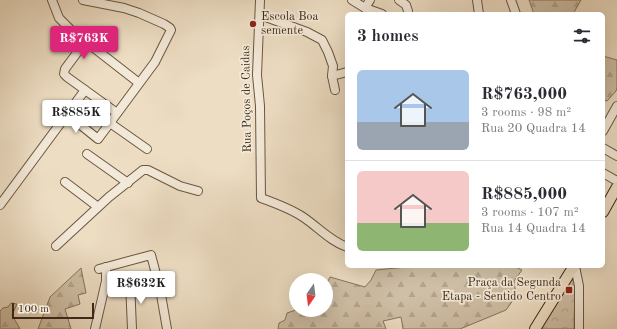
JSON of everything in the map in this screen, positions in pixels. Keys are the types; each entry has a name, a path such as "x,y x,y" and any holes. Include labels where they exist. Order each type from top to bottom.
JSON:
{"main road":[{"path":"605,208 617,187"},
{"path":"535,329 573,268"}],"street":[{"path":"52,0 56,12 63,22 88,44 139,83"},
{"path":"67,114 98,139 155,62 171,29 151,17 124,8 82,0"},
{"name":"Rua Poços de Caidas","path":"260,0 257,75 260,106 261,198 306,219 332,239 345,246"},
{"path":"352,0 365,8 376,12"},
{"path":"365,8 370,0"},
{"path":"399,0 406,5 408,11"},
{"path":"477,0 479,12"},
{"path":"511,0 515,12"},
{"path":"260,15 307,32 322,40 333,66 332,76 335,90"},
{"path":"101,32 65,69 64,74 117,113"},
{"path":"333,66 345,72"},
{"path":"332,76 345,72"},
{"path":"0,205 85,90"},
{"path":"605,127 617,106"},
{"path":"110,123 147,149"},
{"path":"605,149 617,156"},
{"path":"87,154 128,183"},
{"path":"56,246 109,197 140,172 145,170 180,186 198,191"},
{"path":"605,174 617,181"},
{"path":"64,182 98,208"},
{"path":"95,329 106,281 102,268 151,255 167,329"},
{"path":"574,268 579,286 579,329"},
{"path":"130,282 132,329"}],"green space":[{"path":"529,0 581,0 574,12 533,12"},
{"path":"605,57 617,60 617,88 607,101 605,100"},
{"path":"81,268 86,293 78,295 80,304 65,309 71,329 38,329 50,297"},
{"path":"396,268 518,268 522,270 514,281 516,296 506,310 460,329 403,329 401,317 383,321 386,329 278,329 279,323 285,320 287,313 289,312 289,317 333,317 333,278 365,287 371,280 376,270"},
{"path":"573,280 575,283 574,329 541,329 571,281"},
{"path":"11,303 17,304 12,315 20,329 0,329 0,311 3,308 8,307"}],"place":[{"name":"Escola Boa semente","path":"253,24"},
{"name":"Praça da Segunda Etapa - Sentido Centro","path":"569,290"}]}
